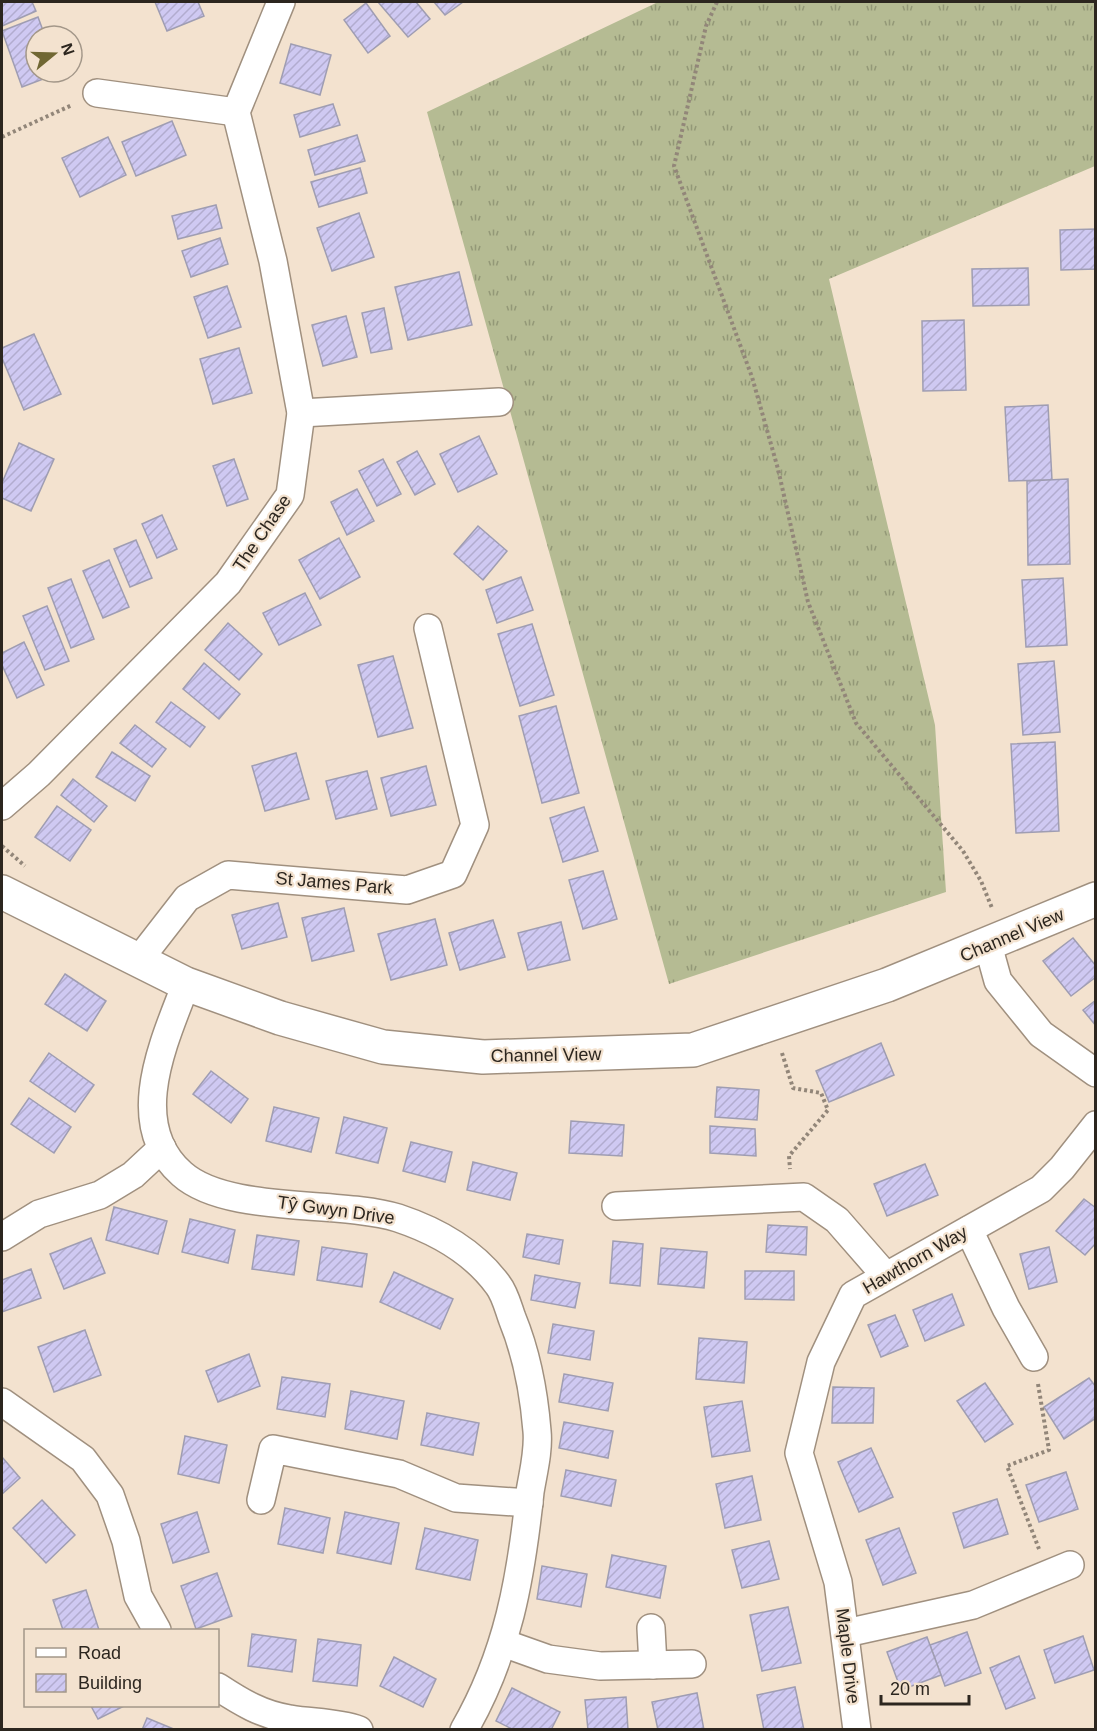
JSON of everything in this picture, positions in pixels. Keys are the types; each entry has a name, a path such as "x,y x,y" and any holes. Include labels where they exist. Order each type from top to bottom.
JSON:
{"street":[{"path":"97,93 236,112 280,2"},
{"name":"The Chase","path":"2,806 39,774 228,583 290,495 301,413 273,261 236,112"},
{"path":"301,413 499,402"},
{"name":"St James Park","path":"138,961 187,898 228,874 407,890 453,874 475,825 428,628"},
{"name":"Channel View","path":"2,892 186,984 280,1018 383,1047 483,1057 693,1050 887,985 992,931 1095,899"},
{"path":"992,931 998,981 1041,1034 1095,1073"},
{"name":"Tŷ Gwyn Drive","path":"186,984 163,1043 151,1109 162,1148 182,1174 214,1193 395,1217 434,1232 469,1254 499,1286 521,1341 537,1433 518,1592 503,1643 479,1704 464,1730"},
{"name":"Hawthorn Way","path":"838,1582 799,1453 821,1362 843,1313 854,1295 885,1275 1041,1189 1062,1168 1095,1125"},
{"path":"2,1237 39,1214 100,1195 133,1175 162,1148"},
{"path":"616,1206 804,1197 837,1220 885,1275"},
{"path":"969,1230 1006,1308 1034,1357"},
{"path":"2,1402 83,1459 110,1495 126,1541 138,1596 156,1629"},
{"path":"261,1500 273,1449 399,1474 456,1498 529,1503"},
{"path":"846,1633 973,1605 1059,1569"},
{"name":"Maple Drive","path":"838,1582 857,1730"},
{"path":"651,1628 653,1665"},
{"path":"503,1643 548,1659 600,1666 692,1664"},
{"path":"219,1688 252,1709 288,1719 345,1725 359,1730"}],"path":[{"path":"717,2 706,26 674,166 752,376 778,469 808,602 856,723 963,852 981,881 992,931"},
{"path":"2,137 97,93"},
{"path":"2,846 27,867"},
{"path":"773,1023 793,1088 821,1093 828,1110 789,1156 790,1197"},
{"path":"1034,1357 1049,1450 1007,1466 1059,1569"}],"green space":[{"path":"658,2 1095,2 1095,166 829,279 935,725 946,892 669,984 427,112"}],"building":[{"path":"2,2 32,2 36,11 2,26"},
{"path":"155,2 198,2 204,16 167,31"},
{"path":"378,2 416,2 430,19 408,37"},
{"path":"434,2 463,2 445,15"},
{"path":"366,3 390,36 368,53 344,20"},
{"path":"38,17 41,24 24,24 24,84 30,84 22,87 2,31"},
{"path":"291,44 331,55 320,95 280,83"},
{"path":"333,104 340,125 300,137 294,115"},
{"path":"172,121 186,155 136,176 122,142"},
{"path":"357,135 365,161 315,175 308,150"},
{"path":"108,137 126,175 80,197 62,158"},
{"path":"360,168 367,193 319,207 311,182"},
{"path":"216,205 222,228 178,239 172,216"},
{"path":"359,213 374,257 332,271 317,228"},
{"path":"1096,229 1096,269 1061,270 1060,230"},
{"path":"220,238 228,264 191,277 182,251"},
{"path":"1028,268 1029,305 973,306 972,269"},
{"path":"459,272 472,325 408,340 395,287"},
{"path":"227,286 241,327 208,338 194,297"},
{"path":"384,308 392,349 371,353 362,313"},
{"path":"346,316 357,357 323,366 312,325"},
{"path":"964,320 966,390 923,391 922,321"},
{"path":"34,334 61,394 24,410 2,358 2,348"},
{"path":"239,348 252,393 213,404 200,359"},
{"path":"1048,405 1052,480 1009,481 1005,407"},
{"path":"479,436 497,474 458,492 440,454"},
{"path":"19,443 54,459 31,511 2,498 2,483"},
{"path":"417,451 435,484 415,495 397,462"},
{"path":"234,459 248,499 227,506 213,466"},
{"path":"383,459 401,494 377,506 359,471"},
{"path":"1068,479 1070,564 1028,565 1027,481"},
{"path":"357,489 374,521 347,535 331,502"},
{"path":"162,515 177,549 157,558 142,524"},
{"path":"478,526 507,551 483,580 454,554"},
{"path":"339,538 360,577 320,599 299,560"},
{"path":"136,540 152,578 130,587 114,549"},
{"path":"109,560 129,607 103,618 83,571"},
{"path":"521,577 533,610 497,623 486,590"},
{"path":"1063,578 1067,645 1026,647 1022,580"},
{"path":"71,579 94,639 71,648 48,588"},
{"path":"305,593 321,625 279,645 263,613"},
{"path":"47,606 69,661 45,670 23,616"},
{"path":"228,623 262,654 239,680 205,650"},
{"path":"532,624 554,695 520,706 498,634"},
{"path":"24,642 44,685 17,698 2,665 2,653"},
{"path":"393,656 413,728 378,737 358,665"},
{"path":"1054,661 1060,732 1023,735 1018,664"},
{"path":"204,663 240,694 219,719 183,689"},
{"path":"171,702 205,727 190,747 156,722"},
{"path":"556,706 579,793 542,803 519,716"},
{"path":"135,725 166,749 152,767 120,743"},
{"path":"1055,742 1059,831 1016,833 1011,744"},
{"path":"112,752 150,776 135,801 96,777"},
{"path":"296,753 309,799 265,811 252,766"},
{"path":"426,766 436,805 391,816 381,778"},
{"path":"367,771 377,809 336,819 326,781"},
{"path":"73,779 107,806 94,822 61,795"},
{"path":"57,806 91,830 70,861 35,837"},
{"path":"584,807 598,851 563,862 550,818"},
{"path":"603,871 617,919 583,929 569,880"},
{"path":"278,903 287,937 242,949 232,915"},
{"path":"344,908 354,951 312,961 302,918"},
{"path":"435,919 447,965 391,980 378,934"},
{"path":"493,920 505,957 460,970 449,933"},
{"path":"561,922 570,960 528,970 518,933"},
{"path":"1073,938 1096,966 1096,977 1071,996 1043,961"},
{"path":"65,974 106,1001 87,1031 45,1004"},
{"path":"1096,1000 1096,1026 1083,1010"},
{"path":"881,1043 894,1075 829,1102 816,1071"},
{"path":"49,1053 94,1085 75,1112 30,1081"},
{"path":"211,1071 248,1099 231,1123 193,1094"},
{"path":"717,1087 759,1090 757,1120 715,1117"},
{"path":"29,1098 71,1127 54,1153 11,1124"},
{"path":"274,1107 319,1118 311,1152 266,1141"},
{"path":"344,1117 387,1128 378,1163 336,1153"},
{"path":"571,1121 624,1125 622,1156 569,1153"},
{"path":"710,1126 755,1129 756,1156 710,1153"},
{"path":"411,1142 452,1152 445,1182 403,1171"},
{"path":"473,1162 517,1173 510,1200 467,1190"},
{"path":"925,1164 938,1195 887,1216 874,1184"},
{"path":"1084,1199 1096,1208 1096,1243 1085,1255 1056,1231"},
{"path":"114,1207 167,1221 158,1254 106,1240"},
{"path":"190,1219 235,1230 228,1263 182,1252"},
{"path":"768,1225 807,1227 806,1255 766,1252"},
{"path":"527,1234 563,1240 559,1264 523,1257"},
{"path":"257,1235 299,1241 294,1275 252,1269"},
{"path":"91,1238 105,1273 64,1289 50,1254"},
{"path":"613,1241 643,1244 640,1286 610,1283"},
{"path":"322,1247 367,1254 362,1287 317,1280"},
{"path":"1049,1247 1057,1282 1029,1289 1020,1254"},
{"path":"661,1248 707,1252 704,1288 658,1284"},
{"path":"31,1269 41,1298 2,1312 2,1280"},
{"path":"745,1271 794,1271 794,1300 745,1299"},
{"path":"394,1272 453,1299 440,1329 380,1302"},
{"path":"535,1275 580,1283 575,1308 531,1300"},
{"path":"952,1294 964,1325 925,1341 913,1310"},
{"path":"895,1315 908,1346 881,1357 868,1325"},
{"path":"553,1324 594,1331 590,1360 548,1353"},
{"path":"85,1330 101,1375 54,1392 38,1347"},
{"path":"699,1338 747,1342 744,1383 696,1379"},
{"path":"249,1354 260,1386 218,1402 206,1371"},
{"path":"564,1374 613,1383 608,1411 559,1402"},
{"path":"282,1377 330,1384 325,1417 277,1409"},
{"path":"1089,1378 1096,1387 1096,1418 1064,1439 1044,1407"},
{"path":"985,1383 1013,1424 985,1442 957,1401"},
{"path":"833,1387 874,1388 873,1423 832,1423"},
{"path":"351,1391 404,1401 397,1439 345,1429"},
{"path":"742,1401 750,1451 712,1457 704,1407"},
{"path":"427,1413 479,1423 473,1455 421,1445"},
{"path":"564,1422 613,1431 608,1458 559,1448"},
{"path":"185,1436 227,1445 219,1483 178,1474"},
{"path":"871,1448 893,1497 859,1512 838,1462"},
{"path":"2,1457 20,1478 2,1494"},
{"path":"566,1470 616,1480 611,1506 561,1496"},
{"path":"1066,1472 1078,1509 1039,1522 1026,1485"},
{"path":"752,1476 761,1520 725,1528 716,1484"},
{"path":"997,1499 1008,1534 964,1548 953,1513"},
{"path":"42,1500 75,1535 46,1563 13,1528"},
{"path":"285,1508 330,1518 323,1553 278,1544"},
{"path":"197,1512 209,1552 173,1563 161,1524"},
{"path":"345,1512 399,1523 391,1564 337,1553"},
{"path":"425,1528 478,1540 470,1580 416,1569"},
{"path":"899,1528 916,1573 883,1585 866,1540"},
{"path":"769,1541 779,1579 742,1588 732,1550"},
{"path":"612,1555 666,1566 660,1598 606,1587"},
{"path":"542,1566 587,1574 581,1607 537,1599"},
{"path":"217,1573 232,1616 196,1629 181,1586"},
{"path":"86,1590 99,1629 63,1629 53,1600"},
{"path":"788,1607 801,1663 762,1671 750,1615"},
{"path":"967,1632 981,1673 945,1686 930,1645"},
{"path":"252,1634 296,1640 292,1672 248,1666"},
{"path":"1083,1636 1094,1670 1055,1683 1044,1650"},
{"path":"927,1637 941,1675 901,1690 887,1652"},
{"path":"318,1639 361,1645 357,1686 313,1681"},
{"path":"1019,1656 1035,1698 1006,1709 990,1668"},
{"path":"394,1657 436,1679 423,1707 380,1686"},
{"path":"795,1687 804,1730 764,1730 757,1695"},
{"path":"512,1688 560,1712 551,1730 514,1730 496,1721"},
{"path":"697,1693 704,1730 658,1730 652,1702"},
{"path":"626,1697 628,1730 588,1730 585,1700"},
{"path":"92,1707 122,1707 98,1719"},
{"path":"147,1718 176,1730 142,1730"}]}
